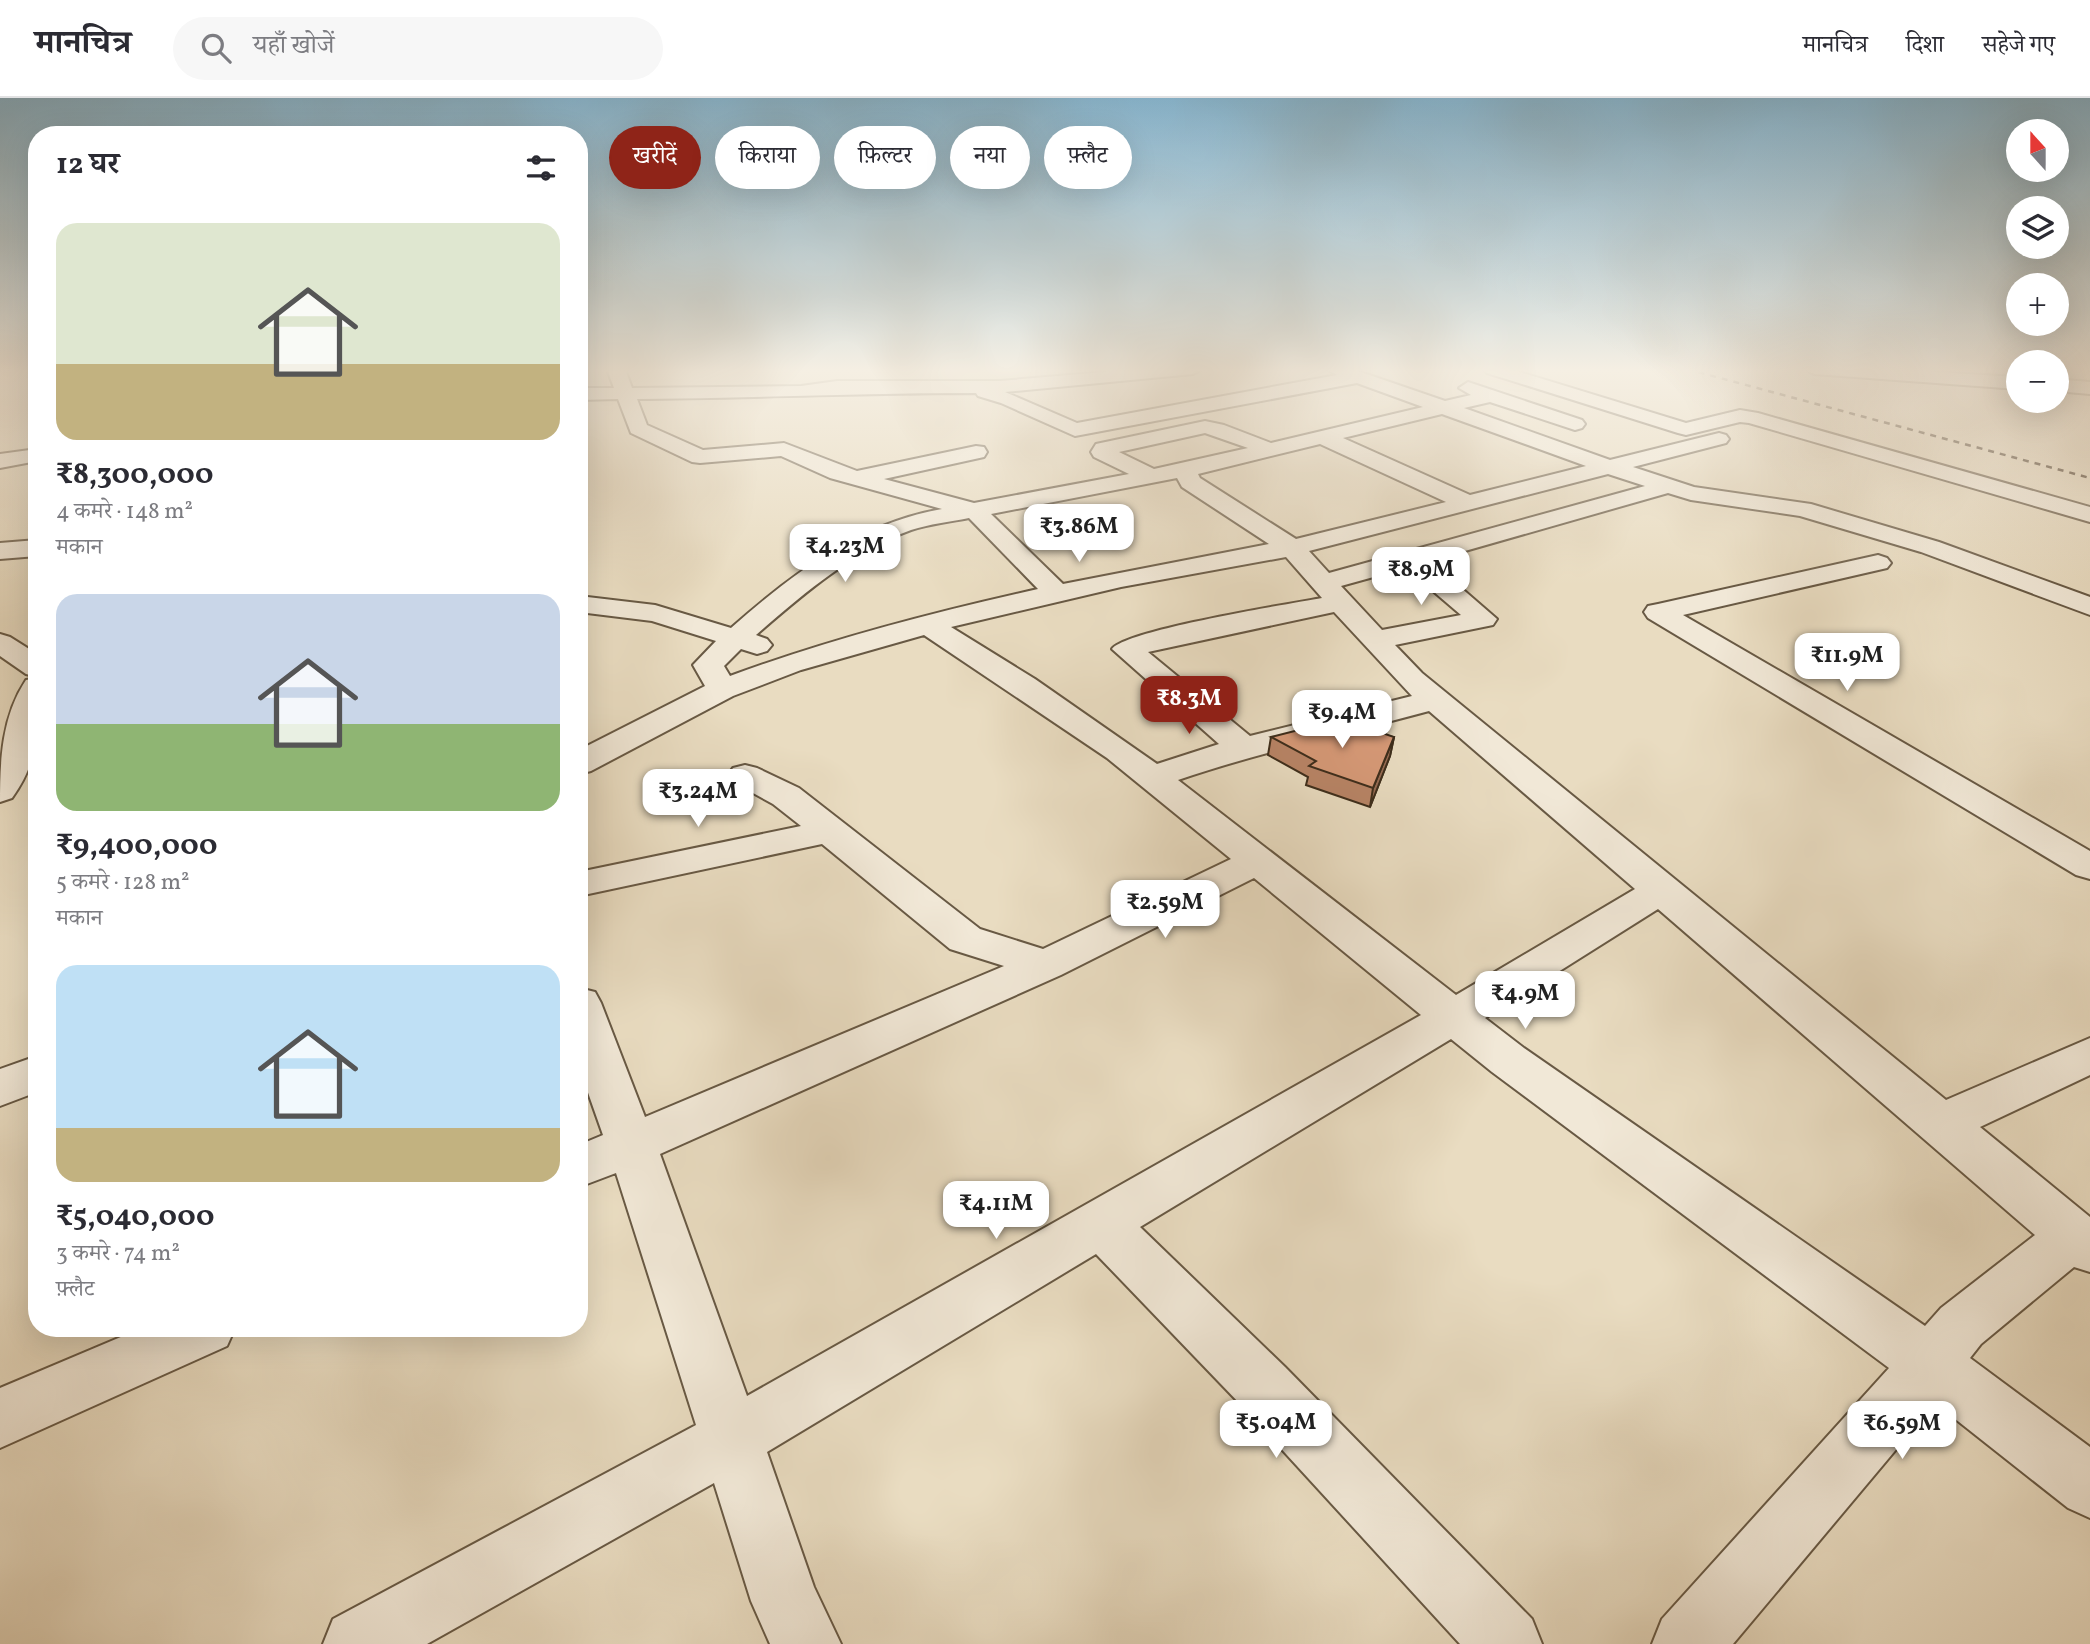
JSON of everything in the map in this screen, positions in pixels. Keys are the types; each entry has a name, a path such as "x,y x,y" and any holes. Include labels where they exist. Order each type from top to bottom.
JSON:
{"street":[{"path":"665,441 700,457 783,449 838,473 974,510 1057,593"},
{"path":"1140,441 1104,449 1102,452 1151,476"},
{"path":"1248,441 1268,449"},
{"path":"722,689 708,665 735,639 825,568 897,527 1185,470 1300,441"},
{"path":"1332,441 1468,503"},
{"path":"1568,441 1690,493 1803,509 1930,547 2090,607"},
{"path":"1574,441 1588,449 1691,441"},
{"path":"588,759 722,689 819,655 927,624 1057,593 1292,548 1468,503 1588,449 1626,441"},
{"path":"1835,441 2090,515"},
{"path":"856,478 976,452"},
{"path":"0,461 28,456"},
{"path":"1185,470 1190,482 1292,548 1410,680 2082,1242 1961,1326 1688,1644"},
{"path":"1244,747 1127,649 1333,593 1411,559 1669,486"},
{"path":"0,551 28,549"},
{"path":"1376,640 1483,619 1411,559"},
{"path":"1878,563 1658,612 2090,867"},
{"path":"588,606 655,613 751,644 819,655"},
{"path":"927,624 1024,686 1152,777 1508,1060 1931,1364 2090,1486"},
{"path":"0,643 28,662"},
{"path":"1152,777 1244,747 1263,745 1435,700"},
{"path":"5,775 28,704"},
{"path":"745,775 786,796 965,939 1046,965"},
{"path":"588,882 829,831"},
{"path":"588,1163 1046,965 1257,861"},
{"path":"358,1644 732,1439 1453,1017 1663,889"},
{"path":"588,1027 662,1228 785,1601 806,1644"},
{"path":"1941,1124 2090,1055"},
{"path":"0,1088 28,1077"},
{"path":"1100,1223 1264,1387 1507,1644"},
{"path":"0,1418 186,1337"}],"building":[{"path":"1330,722 1363,732 1368,728 1394,737 1373,788 1309,766 1316,761 1271,737"}],"railway":[{"path":"1954,441 2090,478"}]}
